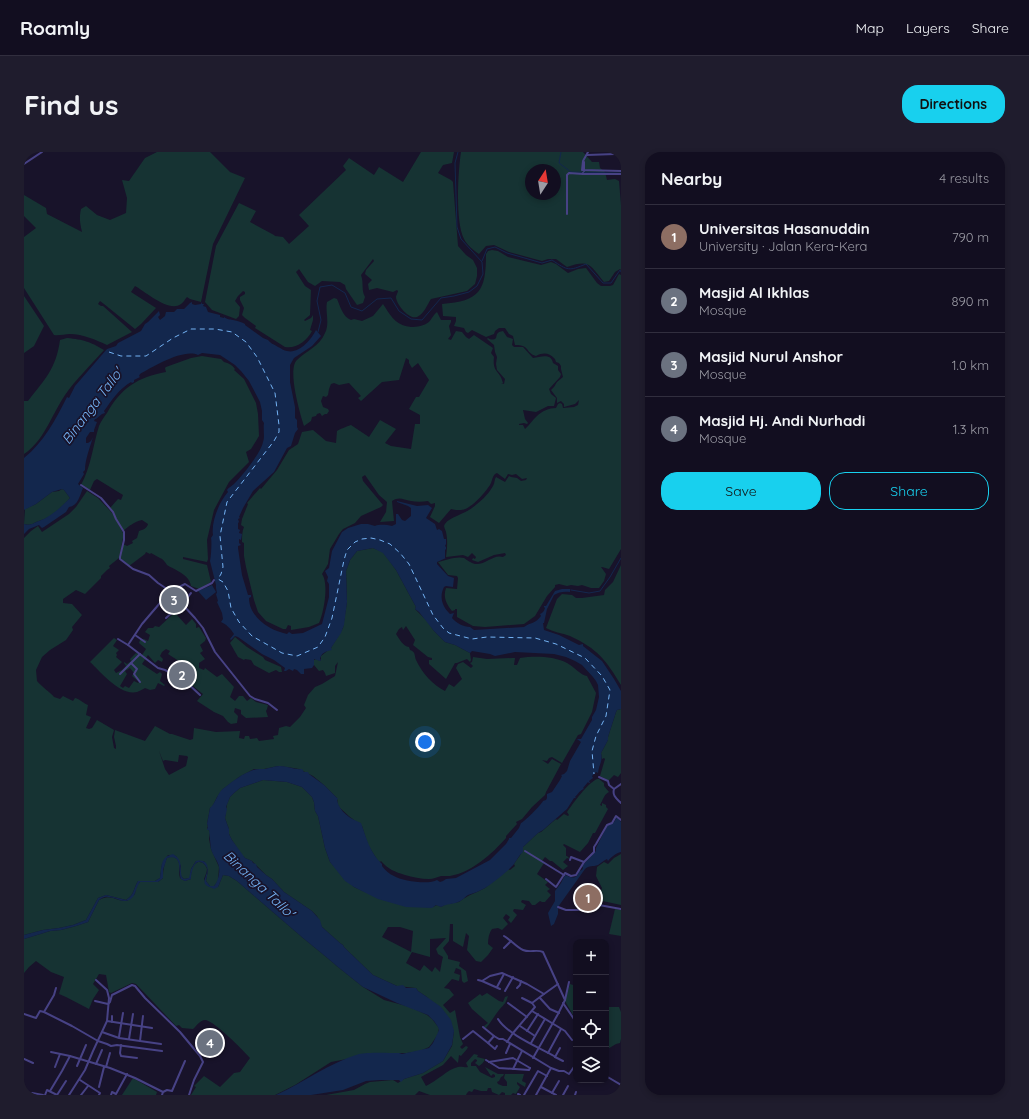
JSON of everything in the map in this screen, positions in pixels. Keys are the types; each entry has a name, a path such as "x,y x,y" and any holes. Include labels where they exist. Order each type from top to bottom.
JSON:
{"street":[{"path":"24,164 42,152"},
{"path":"583,172 583,161 587,153 615,154"},
{"path":"567,214 567,175 583,172 621,171"},
{"path":"583,172 621,174"},
{"path":"81,485 102,498 114,512 116,519 124,532 120,559 133,569 149,575 170,591 203,628 215,652 250,696 256,700 268,703 277,710"},
{"path":"128,645 151,612 173,588 177,588 185,584 196,591 212,583 214,580"},
{"path":"166,618 182,604 191,593"},
{"path":"135,635 145,642"},
{"path":"118,639 158,668 184,680 200,695"},
{"path":"120,674 140,654"},
{"path":"131,663 137,669 134,674 140,682"},
{"path":"599,777 608,781 609,785 614,789"},
{"path":"614,789 621,784"},
{"path":"614,789 614,795 621,803"},
{"path":"525,851 564,875 566,873 573,876 576,875 584,862 594,852 596,844 607,825 612,823 616,816 621,820"},
{"path":"570,860 571,857 584,862"},
{"path":"546,879 556,887 564,875"},
{"path":"558,907 566,910 586,910 597,906 621,909"},
{"path":"504,936 523,950 529,952 543,952 565,1000"},
{"path":"504,948 511,941"},
{"path":"482,981 490,976 500,973 513,977 544,994"},
{"path":"497,987 504,974"},
{"path":"505,991 513,977"},
{"path":"69,1095 80,1080 107,1021 109,998 107,990 96,980"},
{"path":"478,980 500,989"},
{"path":"517,988 521,981"},
{"path":"533,1058 559,1013 565,1000 569,982"},
{"path":"532,1003 558,984"},
{"path":"108,1004 112,995 134,985 180,1032 200,1056 203,1062 194,1080 189,1095"},
{"path":"44,1012 54,995 56,988"},
{"path":"507,1042 535,1007 532,1003 522,998"},
{"path":"540,998 550,1009 559,1013"},
{"path":"95,1001 108,1004"},
{"path":"508,1003 527,1017"},
{"path":"563,1003 573,1018"},
{"path":"24,1014 36,1018 40,1011 44,1012 71,1025 98,1041 111,1046 121,1045 162,1051"},
{"path":"532,1011 567,1033 572,1040"},
{"path":"119,1038 123,1013"},
{"path":"129,1039 133,1014"},
{"path":"527,1031 538,1014"},
{"path":"112,1016 112,1022"},
{"path":"140,1041 143,1016"},
{"path":"498,1019 500,1023 513,1033 563,1061"},
{"path":"531,1043 545,1019"},
{"path":"107,1021 152,1028"},
{"path":"520,1026 535,1036"},
{"path":"483,1027 494,1036 551,1068 564,1071 569,1074 573,1068"},
{"path":"548,1053 561,1029"},
{"path":"463,1039 473,1031 496,1048 493,1051"},
{"path":"102,1032 119,1038 161,1044"},
{"path":"488,1043 494,1036"},
{"path":"506,1053 510,1044"},
{"path":"77,1066 86,1045"},
{"path":"121,1045 121,1056 137,1058"},
{"path":"555,1056 560,1048"},
{"path":"96,1064 102,1050"},
{"path":"514,1068 522,1051"},
{"path":"51,1052 70,1056 127,1074 163,1092 167,1090 172,1091 185,1061"},
{"path":"99,1087 110,1053"},
{"path":"55,1067 60,1054"},
{"path":"50,1091 70,1056"},
{"path":"486,1060 496,1067 528,1070 530,1068 513,1058 489,1062"},
{"path":"24,1059 33,1063"},
{"path":"495,1061 496,1067"},
{"path":"523,1069 526,1065"},
{"path":"540,1095 537,1094 551,1068"},
{"path":"524,1095 538,1071 547,1076"},
{"path":"111,1095 112,1092 116,1094 127,1074"},
{"path":"609,1078 621,1085"},
{"path":"80,1080 100,1093 99,1095"},
{"path":"32,1093 44,1095 46,1090 57,1095 66,1081"},
{"path":"552,1093 559,1081"},
{"path":"81,1095 88,1086"},
{"path":"563,1095 568,1086"},
{"path":"541,1087 556,1095"}],"green space":[{"path":"157,152 210,152 230,172 245,178 213,244 201,302 187,297 181,304 170,306 158,301 135,286 131,292 156,308 135,329 100,301 98,304 103,306 132,332 107,345 80,335 54,335 24,288 24,237 36,228 24,216 24,195 46,208 47,214 82,232 80,212 81,209 86,206 97,215 110,220 126,213 127,198 122,180 129,181 145,158"},
{"path":"421,152 454,152 452,163 443,165 438,173 453,182 458,246 473,260 477,268 475,284 467,291 431,299 422,314 414,317 407,314 398,304 396,297 397,290 393,292 377,288 369,290 368,284 372,280 365,274 366,270 374,261 373,259 361,275 365,297 363,303 357,305 346,289 345,285 340,282 322,281 315,286 308,282 299,269 296,272 305,286 311,290 310,315 304,320 305,321 311,318 313,315 313,320 310,330 312,331 307,338 301,344 293,347 285,347 255,328 256,326 242,315 244,308 240,297 245,294 245,292 243,291 235,301 240,307 239,316 236,319 212,310 205,302 216,246 239,203 256,211 250,222 275,236 283,237 289,244 309,226 299,215 346,170 343,166 349,158 374,175 379,167 403,182"},
{"path":"461,152 583,152 592,162 599,162 600,168 605,172 607,180 615,179 619,181 621,205 621,270 620,269 615,272 609,281 604,282 589,265 585,264 567,267 556,259 542,261 509,252 494,245 486,246 479,254 467,243 461,231 458,209 458,184"},
{"path":"488,251 498,251 508,257 541,265 551,262 568,273 586,268 601,286 613,285 619,274 621,275 621,549 609,569 601,567 606,574 604,581 599,588 591,588 582,585 555,585 535,616 524,624 485,627 473,626 457,617 457,609 452,611 448,606 445,597 446,588 457,589 458,578 457,576 448,575 438,562 451,558 464,558 474,564 479,564 499,556 503,557 506,555 505,553 494,555 478,562 472,560 476,557 472,553 468,557 463,555 446,557 447,542 444,525 450,519 469,510 481,501 494,485 496,477 505,482 509,476 517,478 521,481 526,480 527,478 522,479 516,474 508,474 505,479 497,473 495,474 491,484 473,504 461,510 451,509 439,523 430,517 435,503 431,504 428,501 415,502 399,499 392,501 394,521 380,522 386,512 387,502 379,495 365,475 362,477 363,481 383,505 361,516 355,523 343,529 330,549 328,564 322,574 325,584 325,591 323,612 319,623 309,627 291,630 291,626 288,625 286,629 283,629 266,621 258,612 244,556 242,532 244,527 241,525 248,504 247,503 277,470 289,450 298,444 302,432 313,430 326,441 336,443 337,431 351,425 369,437 380,420 396,429 385,443 391,446 411,449 415,424 420,424 420,415 409,409 416,397 419,397 429,380 418,363 412,368 409,360 406,358 399,380 382,382 361,401 358,398 361,396 349,383 339,385 334,383 331,384 328,395 326,397 323,396 321,401 323,407 329,411 327,414 322,416 320,413 312,417 311,421 304,426 295,392 293,372 294,365 297,360 323,338 327,325 327,302 334,298 337,299 342,311 348,319 362,321 373,316 383,304 397,322 411,327 420,326 427,323 437,312 441,320 451,320 449,326 451,335 448,339 451,340 456,331 462,332 469,339 474,335 493,348 491,353 494,357 494,366 502,379 503,383 501,383 504,384 505,379 497,370 497,357 494,345 487,339 488,338 494,339 499,332 503,331 507,337 513,339 512,345 514,347 523,347 533,358 545,356 550,358 553,363 558,366 558,370 561,374 549,389 551,394 556,398 554,406 548,406 536,412 523,410 525,419 528,423 519,425 523,425 525,429 543,411 556,408 560,403 562,404 563,408 578,405 579,400 575,404 564,407 564,404 561,401 557,403 557,398 551,390 563,377 561,366 551,355 542,354 536,356 530,353 526,347 515,345 513,336 509,334 505,328 499,328 494,334 486,337 472,330 468,333 464,328 454,326 456,317 443,316 442,304 455,303 465,300 473,297 478,292 484,277 486,254"},
{"path":"24,296 44,326 34,346 24,353"},
{"path":"67,338 86,341 104,350 69,389 42,435 31,449 24,454 24,401 28,401 45,380 56,359 60,340"},
{"path":"202,356 221,359 232,365 235,369 234,370 244,379 256,403 259,436 251,449 246,452 249,462 229,482 214,510 207,540 207,562 183,557 183,559 207,565 211,582 199,589 191,586 190,582 185,576 151,553 146,552 129,566 120,558 123,544 127,546 133,543 132,541 137,538 139,531 145,529 148,524 142,520 132,524 123,531 110,508 118,499 121,500 123,495 97,479 94,481 90,490 81,485 90,463 99,426 112,404 124,390 147,377 166,372 166,367 191,358"},
{"path":"62,489 70,498 60,509 44,519 27,525 24,524 25,509 36,504 52,492"},
{"path":"87,491 98,498 113,514 123,533 119,558 109,566 110,568 85,594 76,590 63,599 63,603 72,604 82,615 72,627 73,630 66,640 42,657 36,670 37,681 54,697 60,699 63,696 73,701 75,698 88,705 86,715 91,717 86,728 92,728 97,720 114,730 112,737 114,748 116,749 114,737 115,730 145,741 155,726 170,734 190,740 193,739 194,728 216,732 240,731 239,738 244,739 245,736 249,736 250,739 257,738 259,741 274,739 273,736 278,735 279,728 286,726 290,727 300,717 306,708 304,705 308,695 315,687 335,676 338,662 335,666 335,673 326,676 323,670 319,671 314,665 314,660 321,660 321,656 331,648 343,628 347,602 346,571 350,560 357,551 373,548 383,552 396,570 416,607 415,609 427,621 434,631 445,642 455,645 470,653 470,662 467,659 455,663 446,679 429,664 429,660 432,660 432,658 428,657 413,645 415,640 406,626 403,630 402,627 399,629 396,634 403,644 409,647 414,653 421,669 436,685 445,691 449,684 454,687 462,679 456,668 458,664 463,662 471,668 473,666 470,663 472,662 473,657 487,659 515,658 514,665 517,665 520,658 550,658 567,663 587,676 596,693 592,712 581,734 578,735 562,763 552,757 547,761 542,760 548,764 552,759 561,764 545,795 522,819 516,822 517,824 506,836 506,838 494,850 481,862 466,871 450,876 441,876 432,879 417,878 398,873 386,866 381,861 378,861 368,845 362,826 340,808 337,798 313,776 299,769 287,767 278,766 264,769 254,769 239,777 223,789 210,808 207,828 210,832 209,839 211,849 219,867 218,881 214,886 210,886 206,881 208,870 204,861 196,861 191,869 190,878 184,879 180,874 181,866 176,856 168,855 162,864 160,878 155,881 138,881 129,898 126,900 106,895 98,898 86,920 73,925 24,935 24,538 38,526 42,532 69,514","holes":["159,751 163,761 178,762 179,755 188,757 186,766 169,775 165,769"]},
{"path":"621,565 621,685 606,662 588,646 570,636 546,628 557,599 562,594 572,595 576,598 604,595 605,590 613,582"},
{"path":"173,614 176,614 186,625 192,619 196,624 196,628 199,627 206,638 200,645 203,651 200,653 205,659 199,663 199,668 204,670 205,668 217,677 222,674 234,687 230,697 235,701 239,696 243,696 247,701 251,698 256,702 268,705 266,711 268,717 246,718 241,714 241,710 235,708 234,712 238,716 237,723 231,724 228,722 223,716 197,701 203,694 184,680 190,668 189,666 188,667 168,654 170,651 166,649 160,656 163,659 162,662 158,660 155,663 148,655 142,664 157,674 160,672 162,674 160,681 165,685 164,686 158,683 155,689 150,690 145,688 137,692 131,692 124,690 111,682 90,662 114,638 117,640 113,646 119,650 116,653 116,657 122,662 114,670 116,673 122,670 126,666 124,662 127,664 136,653 142,655 146,649 139,643 140,640 144,639 148,641 150,635 145,632 148,628 153,628 155,626 159,627","holes":["130,668 134,673 132,676 139,682 138,683 134,681 129,688 125,686 123,688 120,686 127,674 125,671"]},
{"path":"235,637 265,660 281,667 282,672 276,670 269,673 254,665 251,660 244,660 238,657 230,643"},
{"path":"621,709 621,773 618,777 614,775 608,780 600,776 605,759 602,759 601,753 608,740 616,712 617,710"},
{"path":"599,779 604,783 604,786 609,792 600,805 602,806 602,803 606,805 608,809 595,833 593,833 588,843 580,852 564,844 563,845 566,848 566,856 570,859 567,858 563,862 568,866 563,870 545,857 542,861 544,863 537,874 548,882 545,885 550,889 547,891 551,895 545,902 540,901 535,905 532,905 529,901 522,900 521,902 526,905 523,910 514,909 513,911 517,915 511,923 508,920 510,917 506,914 503,918 508,924 502,930 498,928 492,929 488,944 493,948 481,962 476,961 467,950 469,936 466,933 463,947 453,941 453,924 450,924 449,941 443,948 448,956 448,959 460,962 459,966 466,971 468,981 464,983 462,981 461,970 456,968 454,973 460,975 459,981 452,979 444,988 449,989 454,995 443,1005 450,1013 455,1010 460,1037 463,1044 460,1047 462,1049 466,1046 468,1047 461,1056 459,1055 458,1063 451,1056 443,1065 421,1077 426,1086 454,1068 468,1067 466,1063 474,1054 478,1055 477,1057 485,1059 479,1066 475,1063 477,1060 475,1059 471,1063 471,1066 476,1066 480,1072 492,1078 495,1077 493,1074 491,1076 485,1067 498,1074 504,1074 497,1082 498,1084 507,1086 507,1082 504,1078 505,1074 524,1074 522,1081 526,1083 525,1087 517,1082 520,1087 516,1094 513,1093 511,1095 505,1095 505,1093 502,1092 499,1095 492,1092 491,1088 488,1088 487,1091 474,1089 472,1092 469,1091 466,1095 430,1095 419,1091 415,1095 326,1095 354,1090 370,1082 393,1080 398,1083 404,1079 423,1073 443,1061 452,1046 454,1031 427,997 416,988 397,986 373,975 343,945 322,927 317,916 312,911 284,892 252,861 245,858 241,854 229,834 229,829 225,818 227,804 230,797 240,788 263,780 287,782 302,787 312,797 314,802 315,811 318,816 325,848 330,862 354,887 365,892 433,907 437,905 441,907 446,904 459,902 485,888 508,869 510,870 515,866 514,864 521,854 523,847 556,819 557,820 564,814 568,816 569,815 567,812 593,781","holes":["388,927 400,927 413,931 411,952 382,937","446,938 436,949 438,954 443,957 440,972 435,967 432,972 424,965 420,971 406,963 412,952 430,957 430,939"]},
{"path":"621,854 621,905 598,900 602,888 596,876 597,867 604,862 608,864"},
{"path":"172,856 178,860 180,878 185,881 191,879 193,867 199,862 204,864 207,869 204,879 208,886 218,887 223,875 229,876 237,881 363,987 384,1000 410,1007 427,1015 439,1028 438,1034 432,1043 429,1047 420,1051 362,1056 331,1062 295,1085 275,1095 191,1095 196,1087 194,1086 204,1076 220,1087 234,1073 240,1072 250,1058 216,1026 206,1020 202,1020 193,1029 182,1028 179,1025 176,1026 136,984 132,983 111,993 109,992 106,975 99,974 93,984 99,990 89,1009 59,994 64,977 51,972 36,961 24,973 24,939 88,922 99,900 103,898 110,897 127,901 135,894 136,886 140,882 158,882 163,878 167,858"},
{"path":"615,909 621,910 621,936 609,934"},
{"path":"570,984 573,985 573,1015 565,1001"},
{"path":"487,993 503,1002 505,997 508,996 505,1004 497,1012 485,1029 484,1026 488,1023 472,1009 468,1003 480,994 482,996"},
{"path":"609,1007 619,1007 621,1012 621,1039 620,1043 609,1048"},
{"path":"133,1078 157,1092 156,1095 122,1095"}],"water":[{"name":"Binanga Tallo'","path":"192,302 192,304 195,305 201,304 202,302 202,304 204,304 203,306 206,307 208,312 220,315 220,317 244,323 263,338 286,351 300,348 308,342 316,330 321,336 312,346 294,358 290,365 290,382 298,429 295,433 291,446 287,448 274,472 253,491 243,508 239,517 240,518 238,519 238,529 240,530 239,533 242,534 241,540 239,539 239,543 241,545 238,546 238,548 242,575 248,595 251,595 249,598 250,605 257,617 262,622 274,630 287,634 289,632 292,634 303,633 322,624 329,597 328,577 325,571 329,568 332,551 342,532 348,528 361,524 392,526 396,524 396,514 398,514 402,520 405,521 411,516 411,508 397,501 417,506 428,505 432,508 426,518 435,524 437,530 439,529 442,531 444,539 446,539 446,558 437,562 437,564 448,576 454,578 453,587 444,587 442,591 442,601 443,605 450,614 454,613 452,618 454,620 474,630 524,627 539,619 541,616 540,614 545,608 544,606 546,606 555,591 570,589 570,592 562,592 554,595 547,609 543,623 544,630 559,635 579,645 583,644 583,646 602,661 621,691 621,709 617,710 616,712 608,740 601,753 598,773 596,772 592,776 593,778 589,781 590,783 588,782 583,788 584,789 579,792 567,809 523,847 523,852 514,864 500,877 485,888 468,895 462,900 441,907 436,905 432,908 406,907 378,899 345,881 330,862 325,848 318,816 315,811 314,802 312,797 302,787 287,782 263,780 240,788 230,797 226,807 225,818 232,840 245,858 256,864 257,867 272,879 284,892 312,911 320,920 322,927 343,945 373,975 397,986 403,985 406,988 416,988 441,1007 451,1020 454,1031 452,1045 443,1061 423,1073 404,1079 401,1082 399,1080 366,1081 343,1090 311,1095 276,1095 337,1062 359,1054 402,1054 429,1048 439,1030 434,1021 428,1015 397,1003 363,987 237,881 229,876 223,875 218,887 214,889 207,886 205,884 205,878 207,872 206,881 210,886 214,886 219,875 218,863 211,849 209,830 207,830 210,808 222,790 238,778 253,770 276,766 302,769 304,772 308,772 338,798 338,804 343,811 361,823 371,850 387,872 398,878 416,882 437,880 440,882 446,879 456,878 490,860 506,844 509,838 511,838 519,828 521,823 543,801 546,800 547,794 552,792 560,780 561,775 567,771 570,761 581,742 577,739 581,739 592,720 599,697 598,685 582,665 566,657 554,654 515,652 495,656 472,651 470,653 455,645 445,642 415,609 416,607 396,570 383,553 373,548 357,551 350,560 346,571 347,602 344,625 341,633 331,648 332,650 323,654 320,661 314,659 314,665 312,668 304,669 304,674 301,674 294,669 293,671 289,669 284,671 285,668 238,637 235,636 231,640 230,639 234,634 225,624 221,622 223,619 222,613 217,602 216,585 210,561 213,524 216,512 228,492 227,490 246,470 262,447 264,438 264,423 262,420 260,402 249,381 235,365 220,355 202,353 198,355 185,354 168,359 140,374 140,377 134,380 134,382 131,382 123,388 104,411 105,413 95,419 94,421 97,422 94,432 90,432 86,438 86,443 88,443 93,437 85,470 83,472 84,474 78,484 83,488 75,505 69,507 66,512 44,527 42,528 39,525 29,529 24,534 24,524 32,524 48,517 70,498 62,489 52,492 36,504 24,510 24,458 38,445 54,422 67,397 69,398 75,386 107,349 116,346 118,343 141,331 145,324 159,311 160,315 158,317 160,320 165,316 166,312 174,312 177,309 184,309"},
{"path":"212,585 216,592 206,600 198,591"},
{"path":"617,817 621,822 621,852 614,855 608,861 607,859 598,865 585,869 558,907 558,914 554,924 551,926 548,913 555,901 555,891 565,875 575,877 579,871 582,870 582,866 596,851 596,848 608,824 614,822"},
{"path":"173,854 179,859 182,877 184,879 189,878 191,869 196,861 204,861 207,868 203,863 197,862 195,864 191,879 185,881 181,879 180,876 178,860 172,857 167,858 163,870 163,878 158,882 140,882 130,900 124,901 112,897 104,897 99,900 88,922 24,939 24,935 73,925 86,920 98,898 106,895 126,900 129,898 138,881 155,881 160,878 162,863 169,855"}],"waterway":[{"path":"318,332 321,320 317,301 320,287 332,285 345,293 351,307 362,311 377,299 391,298 399,311 411,319 422,320 441,298 469,292 477,286 483,274 482,262 461,239 457,227 455,163 458,152"},
{"path":"561,152 559,163 571,172 621,173"},
{"path":"482,261 487,249 495,247 507,253 542,263 552,260 569,269 586,264 603,283 611,283 620,270 621,272"},
{"path":"571,590 589,593 600,591 621,558"}],"ferry route":[{"path":"109,352 121,356 146,356 173,338 191,329 215,329 232,332 246,342 257,357 275,393 279,432 274,441 227,502 220,536 223,567 218,579 223,582 228,591 231,608 239,622 252,636 282,653 297,656 318,647 325,637 332,618 347,550 355,542 362,539 371,538 390,544 409,564 433,615 449,633 472,639 487,637 535,638 556,644 585,658 602,676 610,690 606,716 596,736 592,751 594,774"}],"place":[{"name":"Masjid Nurul Anshor","path":"174,600"},
{"name":"Masjid Al Ikhlas","path":"182,675"},
{"name":"Universitas Hasanuddin","path":"588,898"},
{"name":"Masjid Hj. Andi Nurhadi","path":"210,1043"}]}
